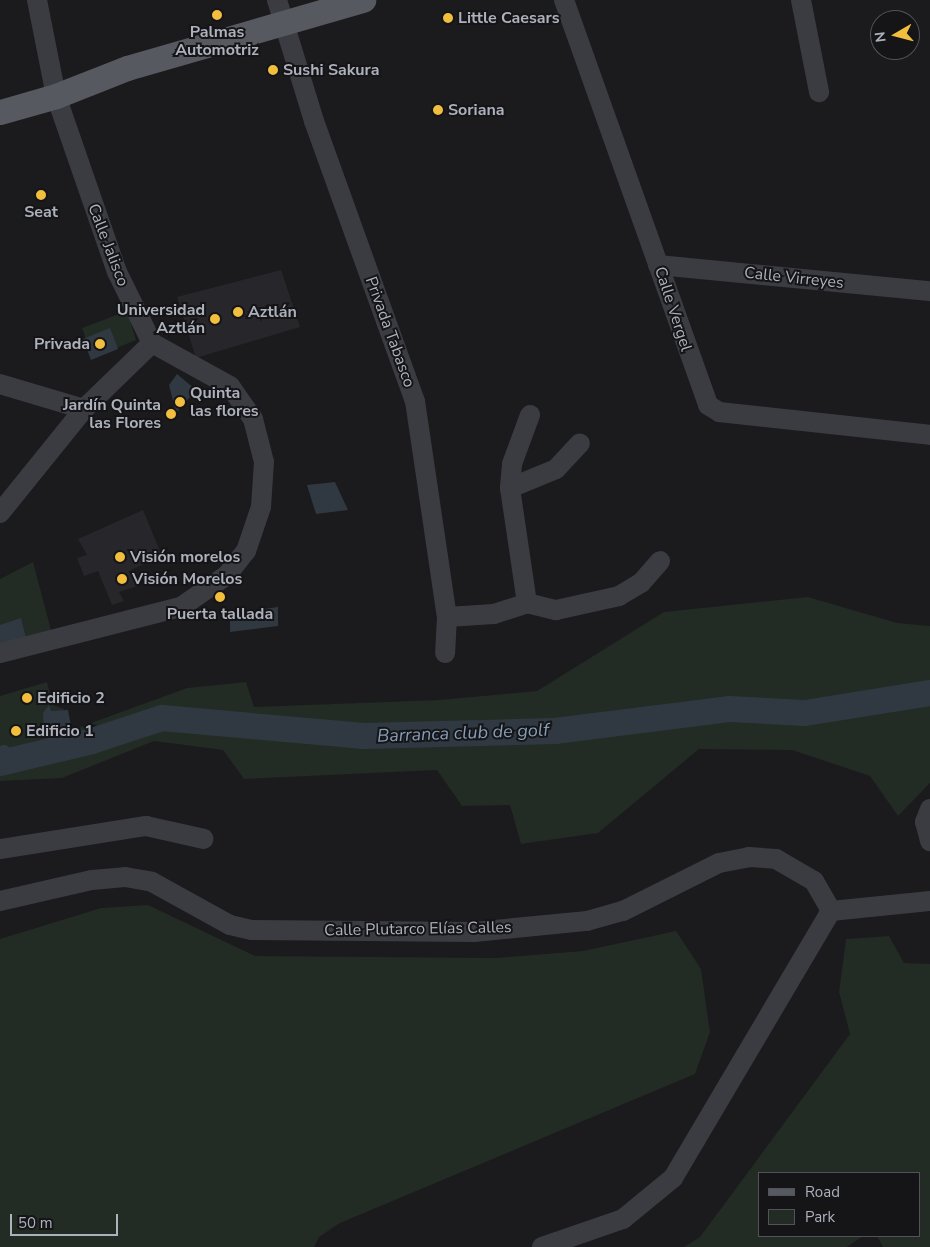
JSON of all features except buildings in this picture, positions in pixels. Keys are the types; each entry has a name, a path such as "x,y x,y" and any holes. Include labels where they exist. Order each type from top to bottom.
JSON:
{"main road":[{"path":"3,112 56,96 280,12 363,0"}],"street":[{"name":"Calle Jalisco","path":"37,0 56,96 117,272 152,343"},
{"name":"Calle Vergel","path":"564,0 658,265 701,394 719,412 930,435"},
{"path":"801,0 819,92"},
{"name":"Privada Tabasco","path":"280,12 415,401 447,617 445,654"},
{"name":"Calle Virreyes","path":"658,265 930,291"},
{"path":"0,513 84,408 152,343 230,386 253,419 264,462 262,498 246,551 227,575 181,607 0,653"},
{"path":"0,384 84,408"},
{"path":"527,603 510,488 512,464 530,415"},
{"path":"510,488 556,469 580,443"},
{"path":"447,617 494,614 527,603 556,610 603,601 641,582 660,561"},
{"path":"930,809 925,822 930,841"},
{"path":"0,849 146,826 204,838"},
{"name":"Calle Plutarco Elías Calles","path":"0,901 92,880 125,877 152,882 230,925 251,930 474,932 587,921 623,911 719,863 749,857 776,859 814,881 831,911"},
{"path":"542,1247 597,1232 623,1219 673,1178 831,911 930,901"}],"shaded area":[{"name":"Aztlán","path":"281,270 300,327 196,358 177,297"},
{"name":"Privada","path":"110,328 118,349 91,360 83,339"},
{"name":"Quinta las flores","path":"177,374 196,390 176,413 169,385"},
{"path":"335,482 348,510 316,514 307,485"},
{"name":"Visión morelos","path":"143,510 162,556 131,570 137,586 119,592 124,601 112,605 98,571 84,576 77,558 87,555 78,539"},
{"path":"278,607 278,626 230,632 230,614"},
{"path":"21,618 26,638 0,645 0,625"},
{"path":"49,705 51,711 68,710 71,726 44,731 43,713"},
{"path":"4,745 10,749 9,757 4,759 -1,757 -1,747"}],"green space":[{"path":"127,311 136,340 93,358 82,328"},
{"path":"33,562 51,630 0,645 0,579"},
{"path":"808,597 897,623 930,626 930,783 898,816 870,776 792,750 699,749 598,833 521,844 510,805 462,806 437,770 244,779 223,750 154,741 62,778 0,781 0,696 47,682 53,705 64,709 69,731 187,688 246,682 254,707 439,700 537,691 664,612"},
{"path":"148,905 255,956 496,958 583,951 676,931 701,969 710,1032 695,1074 340,1223 319,1237 314,1247 0,1247 0,939 101,908"},
{"path":"889,936 904,963 930,964 930,1247 883,1247 878,1237 920,1237 920,1172 758,1172 758,1237 862,1237 847,1247 684,1247 700,1237 850,1034 839,992 846,939"}],"waterway":[{"name":"Barranca club de golf","path":"0,763 92,741 162,718 364,736 555,731 729,709 805,713 930,693"}],"place":[{"name":"Palmas Automotriz","path":"217,15"},
{"name":"Little Caesars","path":"448,18"},
{"name":"Sushi Sakura","path":"273,70"},
{"name":"Soriana","path":"438,110"},
{"name":"Seat","path":"41,195"},
{"name":"Aztlán","path":"238,312"},
{"name":"Universidad Aztlán","path":"215,319"},
{"name":"Privada","path":"100,344"},
{"name":"Quinta las flores","path":"180,402"},
{"name":"Jardín Quinta las Flores","path":"171,414"},
{"name":"Visión morelos","path":"120,557"},
{"name":"Visión Morelos","path":"122,579"},
{"name":"Puerta tallada","path":"220,597"},
{"name":"Edificio 2","path":"27,698"},
{"name":"Edificio 1","path":"16,731"}]}
